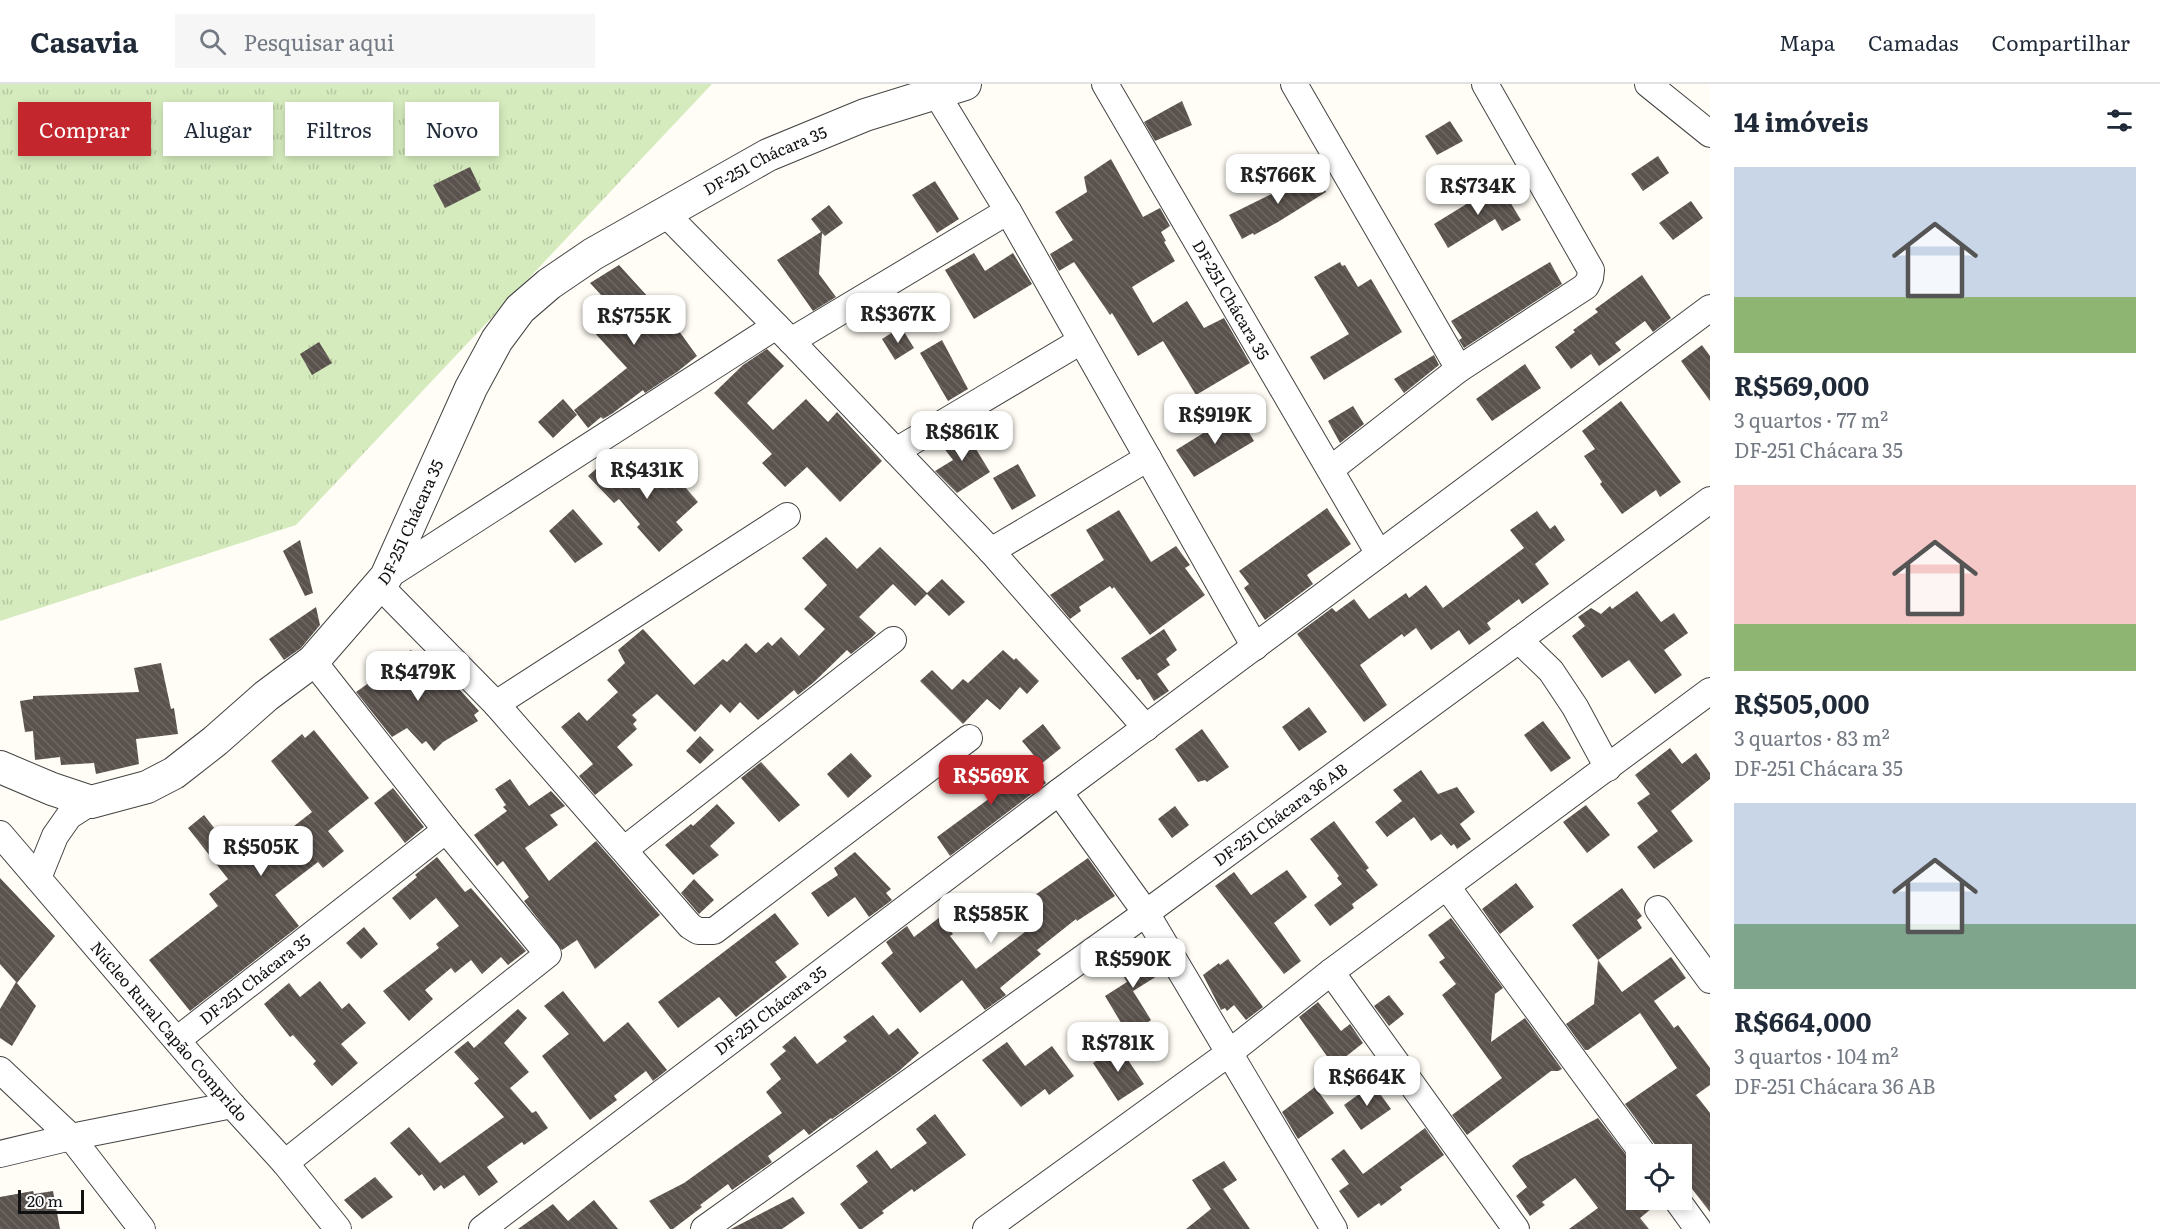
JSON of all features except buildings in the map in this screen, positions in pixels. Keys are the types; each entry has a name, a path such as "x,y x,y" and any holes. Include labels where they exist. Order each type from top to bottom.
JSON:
{"street":[{"name":"DF-251 Chácara 35","path":"1105,84 1379,554"},
{"path":"1294,84 1459,369"},
{"path":"1331,469 1459,369 1586,286 1590,278 1591,270 1485,84"},
{"path":"1648,84 1710,134"},
{"name":"DF-251 Chácara 35","path":"383,582 471,388 497,340 520,309 558,278 593,254 768,155 865,116 951,89 1008,211 1255,647"},
{"name":"DF-251 Chácara 35","path":"383,582 783,333 1008,211"},
{"path":"665,213 991,551 1146,728"},
{"name":"DF-251 Chácara 35","path":"482,1229 1059,792 1710,308"},
{"path":"896,451 1081,341"},
{"path":"991,551 1148,458"},
{"name":"DF-251 Chácara 36 AB","path":"1146,913 1710,500"},
{"path":"496,704 787,516"},
{"path":"38,878 55,836 69,816 91,802 147,787 174,772 215,741 266,696 313,661 383,582 496,704 690,926 698,931 714,931 969,738"},
{"path":"625,849 893,640"},
{"path":"1519,640 1551,671 1575,707 1608,768"},
{"path":"285,1163 548,954 446,830 313,661"},
{"path":"986,1229 1229,1053 1331,972 1710,691"},
{"path":"0,766 52,789 91,802"},
{"path":"1059,792 1146,913 1335,1229"},
{"name":"DF-251 Chácara 35","path":"177,1040 446,830"},
{"name":"Núcleo Rural Capão Comprido","path":"0,834 231,1106 285,1163 338,1229"},
{"path":"1447,887 1636,1144"},
{"path":"1658,909 1710,980"},
{"path":"704,1229 1146,913"},
{"path":"1331,972 1516,1229"},
{"path":"0,1070 71,1137 142,1229"},
{"path":"0,1154 71,1137 231,1106"},
{"path":"1684,1210 1698,1229"},
{"path":"1705,1229 1710,1225"}],"green space":[{"path":"0,84 712,84 296,525 0,621"}]}
